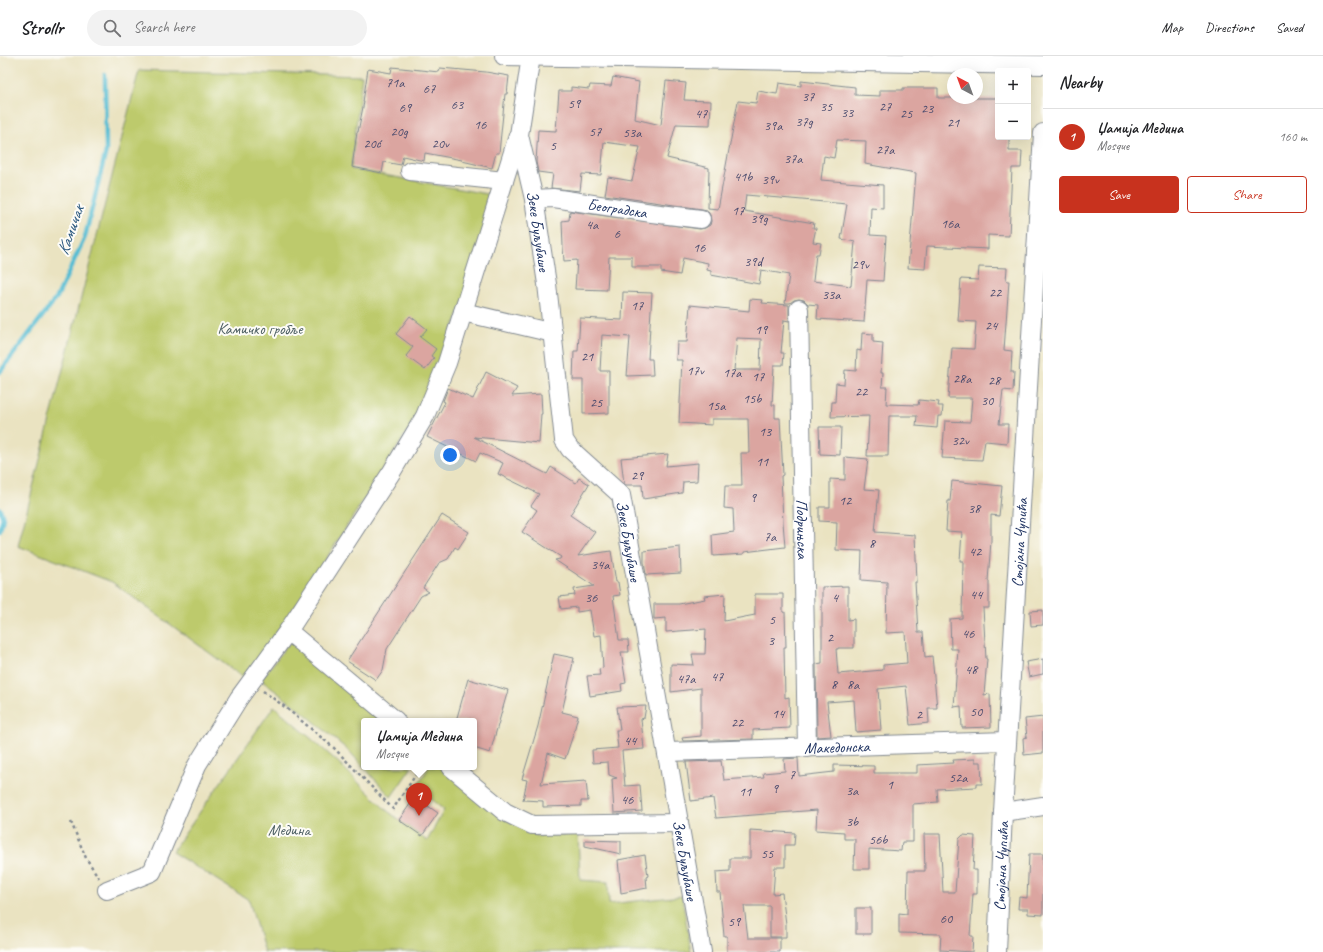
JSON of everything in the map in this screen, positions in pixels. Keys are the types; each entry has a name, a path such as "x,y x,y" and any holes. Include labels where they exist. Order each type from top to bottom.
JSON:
{"street":[{"path":"504,56 1043,65"},
{"name":"Зеке Буљубаше","path":"531,57 519,135 534,199 547,284 564,440 570,449 621,495 702,952"},
{"name":"Стојана Чупића","path":"997,952 1003,812 1043,133"},
{"path":"106,890 152,872 197,765 239,698 288,631 391,473 425,416 447,363 519,135"},
{"path":"410,171 504,181"},
{"name":"Београдска","path":"534,199 553,198 652,214 701,219"},
{"name":"Подрињска","path":"799,309 807,748"},
{"path":"463,312 553,334"},
{"path":"288,631 392,718"},
{"name":"Македонска","path":"667,752 1007,741"},
{"path":"455,770 505,812 532,825 679,823"},
{"path":"1003,812 1043,806"}],"path":[{"path":"251,682 285,707 334,748 393,809 419,770"},
{"path":"71,822 86,858 106,890"}],"green space":[{"name":"Камичко гробље","path":"139,70 362,76 351,169 503,197 423,407 248,681 112,582 18,546"},
{"path":"294,636 392,718 361,718 361,764 350,752 304,713 261,680"},
{"name":"Медина","path":"274,706 339,763 385,809 427,841 444,810 416,787 427,770 455,770 532,825 536,836 578,834 580,880 608,882 609,904 682,896 691,952 264,952 249,900 172,852"},
{"path":"366,770 410,770 391,797"}],"building":[{"path":"392,67 439,72 440,68 486,72 509,76 507,94 505,94 499,153 496,153 492,168 462,160 425,153 424,161 403,156 401,165 384,162 382,173 352,167 357,132 364,102 368,69 391,73"},
{"path":"613,77 639,82 635,119 661,125 666,81 686,83 684,100 711,101 710,125 676,124 667,158 709,168 708,208 718,209 738,101 756,103 758,91 777,94 779,83 801,86 801,81 855,87 855,95 880,96 880,90 903,90 903,88 938,88 938,98 947,98 947,104 983,104 983,98 995,98 995,140 1009,140 1009,151 1022,151 1021,168 1012,168 1009,236 988,235 988,249 927,246 925,269 908,268 916,173 865,164 866,141 837,140 834,158 824,156 821,180 883,185 883,208 871,207 870,235 886,236 883,281 867,280 864,322 817,319 818,305 808,304 804,300 799,299 790,303 785,303 789,275 761,270 759,284 711,275 711,271 707,270 708,263 683,258 680,275 661,272 661,267 632,267 632,257 609,257 607,290 575,289 577,260 564,261 563,247 562,221 569,220 570,211 700,229 710,225 711,221 707,210 605,195 608,177 632,181 640,147 604,142 601,175 582,174 580,191 551,188 553,174 538,172 536,162 538,130 556,131 559,91 571,91 571,87 589,89 590,85 611,86","holes":["746,195 847,204 841,239 855,242 851,286 813,281 816,254 819,254 821,243 813,242 816,228 813,228 814,223 744,211"]},
{"path":"979,267 1007,268 1006,281 1009,281 1004,350 1012,351 1011,372 1014,372 1013,391 1003,390 999,424 1008,424 1007,443 985,441 982,460 942,458 945,421 970,422 972,398 948,398 952,348 974,349 976,322 958,321 961,279 978,280"},
{"path":"623,292 652,293 648,359 652,359 653,375 627,376 630,337 602,335 600,371 609,371 609,413 583,414 583,380 573,380 574,351 578,351 580,318 622,320"},
{"path":"750,299 763,300 762,303 789,305 789,321 784,320 781,353 784,353 783,365 774,365 772,405 775,405 775,418 780,418 783,475 781,476 785,547 744,552 744,554 713,556 712,535 734,532 733,509 724,508 725,486 742,486 741,453 749,453 748,419 712,419 712,425 679,423 682,360 676,360 677,342 687,342 690,305 749,311","holes":["737,338 761,339 760,370 734,370"]},
{"path":"410,316 427,329 420,337 436,349 431,356 434,358 425,370 406,356 413,347 396,334"},
{"path":"862,333 873,334 873,342 883,343 881,373 883,373 882,387 887,387 886,404 918,405 919,400 939,402 938,406 943,406 942,416 938,416 937,428 916,426 917,416 889,416 888,456 867,456 869,416 831,417 832,402 835,402 836,383 844,384 845,370 856,371 857,350 861,351"},
{"path":"486,372 517,388 512,396 541,394 542,414 539,443 474,437 547,474 551,467 576,483 579,478 589,484 570,515 595,532 578,556 611,551 616,582 618,582 620,595 613,596 619,640 628,640 629,652 621,652 626,683 621,684 622,691 590,696 587,676 600,675 599,669 603,668 601,635 594,636 590,610 577,612 577,607 561,609 559,597 575,595 574,589 594,586 555,560 560,559 561,557 522,532 537,510 531,506 539,494 498,474 503,463 480,453 476,461 427,437 445,402 443,401 448,388 473,399"},
{"path":"819,427 841,427 840,455 820,454"},
{"path":"668,454 666,466 698,463 697,481 683,482 682,493 643,499 642,485 624,484 621,458"},
{"path":"845,457 868,459 864,489 879,490 875,532 915,535 917,582 915,582 918,632 923,632 925,657 932,656 937,708 928,708 929,723 910,725 906,686 878,689 881,730 856,732 854,700 827,702 831,736 817,737 816,664 822,663 822,587 848,586 848,620 854,619 854,648 836,649 838,674 883,670 883,665 907,663 905,632 886,633 887,582 861,580 862,551 836,550 837,522 819,521 819,507 830,507 830,479 845,480"},
{"path":"952,481 1002,486 999,516 991,515 988,581 989,608 983,608 987,659 984,695 990,694 991,727 962,728 961,706 954,707 958,649 951,649 950,619 962,618 963,561 960,561 962,532 946,531 948,501 950,501"},
{"path":"442,515 469,532 458,549 455,547 448,559 439,563 423,588 429,592 421,596 387,649 383,670 376,680 347,661"},
{"path":"680,547 681,573 646,575 644,551"},
{"path":"725,594 724,621 755,615 755,594 783,594 786,647 784,647 785,698 789,697 790,728 753,730 753,739 683,741 682,738 701,736 701,688 671,692 671,664 694,665 692,654 705,654 706,629 666,632 666,618 654,619 654,604 679,604 705,599 704,596"},
{"path":"1043,610 1043,625 1031,626 1030,611"},
{"path":"554,654 574,658 562,712 578,716 565,759 548,753 541,784 586,781 588,801 581,801 581,806 543,807 543,801 523,800 527,780 522,779 538,726"},
{"path":"1043,659 1043,674 1029,677 1026,662"},
{"path":"468,679 508,690 490,753 477,749 477,718 457,718"},
{"path":"646,706 644,718 641,719 644,749 622,751 625,786 640,785 642,811 614,813 612,779 617,778 609,775 608,762 593,763 592,750 618,748 616,730 620,730 617,707"},
{"path":"1043,717 1043,753 1024,755 1023,738 1027,737 1025,719"},
{"path":"798,758 799,776 834,772 834,765 874,766 874,773 917,773 917,765 954,763 953,760 975,759 975,762 981,762 982,784 976,784 976,787 937,789 938,802 913,804 913,842 902,842 901,851 869,849 869,869 854,869 855,839 844,839 844,832 816,830 817,810 716,818 713,798 691,801 686,762 721,761 724,780 764,777 763,773 785,771 784,759"},
{"path":"415,797 438,813 422,836 399,820"},
{"path":"750,830 795,833 794,845 785,845 785,867 775,867 773,894 782,893 786,937 770,937 770,906 744,906 748,938 780,938 780,952 727,952 727,936 724,936 720,892 717,892 716,872 730,871 730,858 750,858"},
{"path":"924,834 940,834 943,892 955,892 959,839 963,835 975,836 973,870 977,870 977,894 973,894 970,936 973,936 972,952 940,950 941,934 899,933 899,913 907,914 908,871 925,871"},
{"path":"585,840 621,841 621,854 585,846"},
{"path":"1029,854 1043,854 1043,915 1028,914 1028,909 1018,909 1019,897 1027,898"},
{"path":"645,855 648,876 646,877 647,888 621,893 618,860"},
{"path":"856,908 871,908 871,934 856,934"}],"waterway":[{"name":"Камичак","path":"0,372 57,297 85,237 106,151 105,75"},
{"name":"Камичак","path":"0,509 3,518 0,530"}],"place":[{"name":"Џамија Медина","path":"419,816"}]}
